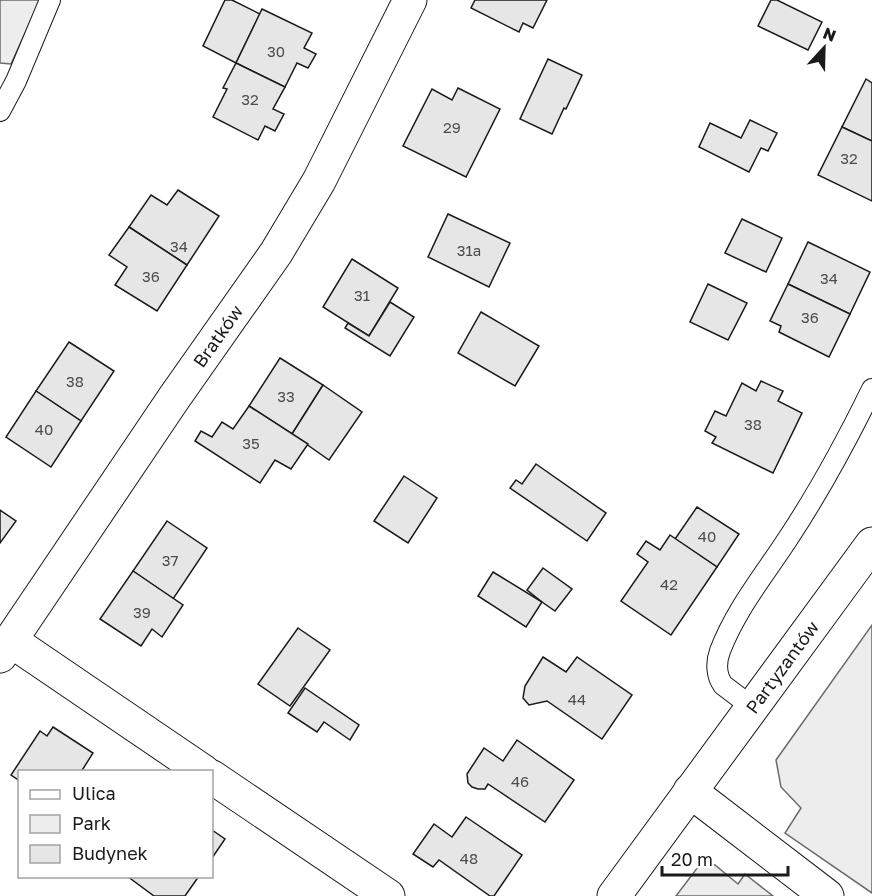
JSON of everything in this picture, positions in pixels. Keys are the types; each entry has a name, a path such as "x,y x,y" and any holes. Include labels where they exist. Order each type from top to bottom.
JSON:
{"street":[{"name":"Bratków","path":"5,648 174,398 276,253 319,181 410,0"},
{"name":"Partyzantów","path":"614,896 872,544"},
{"path":"5,648 202,770"},
{"path":"213,778 388,896"},
{"path":"690,791 826,896"}],"lane":[{"path":"0,111 16,81 50,0"},
{"path":"752,707 723,686 717,668 719,653 749,596 790,537 826,476 872,389"}],"green space":[{"path":"0,0 40,0 11,64 0,63"},
{"path":"872,625 872,893 785,833 801,808 781,787 776,760"},
{"path":"701,863 715,865 738,884 745,874 773,896 676,896"}],"building":[{"path":"225,0 232,0 260,14 236,63 203,46"},
{"path":"475,0 547,0 533,28 523,23 519,32 471,8"},
{"path":"771,0 777,0 822,22 808,50 758,26"},
{"path":"262,9 312,33 304,48 316,54 308,68 297,63 285,87 236,63"},
{"path":"548,59 582,75 552,134 520,119"},
{"path":"236,63 285,87 273,109 284,114 275,131 265,126 258,140 213,117 227,89 223,88"},
{"path":"866,79 872,83 872,141 842,127"},
{"path":"458,88 500,109 466,177 403,146 432,89 452,100"},
{"path":"750,120 777,133 768,151 761,148 749,172 699,147 710,123 741,138"},
{"path":"842,127 872,141 872,201 818,175"},
{"path":"178,190 219,216 187,265 129,227 151,195 167,205"},
{"path":"448,214 510,243 489,287 428,257"},
{"path":"742,219 782,238 766,272 725,253"},
{"path":"129,227 187,265 157,311 115,285 127,267 109,255"},
{"path":"808,242 870,272 850,314 788,284"},
{"path":"352,259 398,288 369,336 323,307"},
{"path":"708,284 747,303 728,340 690,322"},
{"path":"788,284 850,314 829,357 779,332 781,326 770,321"},
{"path":"390,302 414,317 390,356 345,328 348,323 369,336"},
{"path":"481,312 539,346 515,386 458,353"},
{"path":"69,342 114,371 81,421 36,391"},
{"path":"280,358 323,385 292,434 249,406"},
{"path":"761,381 783,391 778,401 802,413 773,473 712,443 716,437 705,431 715,411 726,416 742,383 756,391"},
{"path":"323,385 362,412 329,460 292,434"},
{"path":"36,391 81,421 51,467 6,437"},
{"path":"249,406 308,444 291,469 275,460 260,483 195,441 201,431 212,437 222,422 233,429"},
{"path":"536,464 606,513 587,541 510,488 516,480 522,484"},
{"path":"404,476 437,498 408,543 374,521"},
{"path":"697,507 739,534 717,567 675,539"},
{"path":"0,510 16,521 0,543"},
{"path":"167,521 207,548 173,599 133,571"},
{"path":"670,535 717,567 671,635 621,601 648,562 637,554 646,541 660,550"},
{"path":"543,568 572,589 555,611 527,590"},
{"path":"133,571 183,605 162,637 152,629 141,646 100,619"},
{"path":"493,572 542,602 526,627 478,596"},
{"path":"298,628 330,650 290,706 258,684"},
{"path":"543,657 566,672 577,657 632,695 602,739 547,701 529,705 523,698 525,686"},
{"path":"305,688 359,725 350,740 324,722 317,732 288,713"},
{"path":"53,727 93,753 82,770 18,770 18,780 11,775 40,731 47,736"},
{"path":"517,740 574,780 545,822 488,784 485,789 478,789 468,783 467,774 484,748 503,761"},
{"path":"466,817 522,855 494,896 490,896 439,860 433,867 413,854 434,824 452,837"},
{"path":"213,831 225,839 213,857"},
{"path":"130,878 198,878 185,896 154,896"}]}
